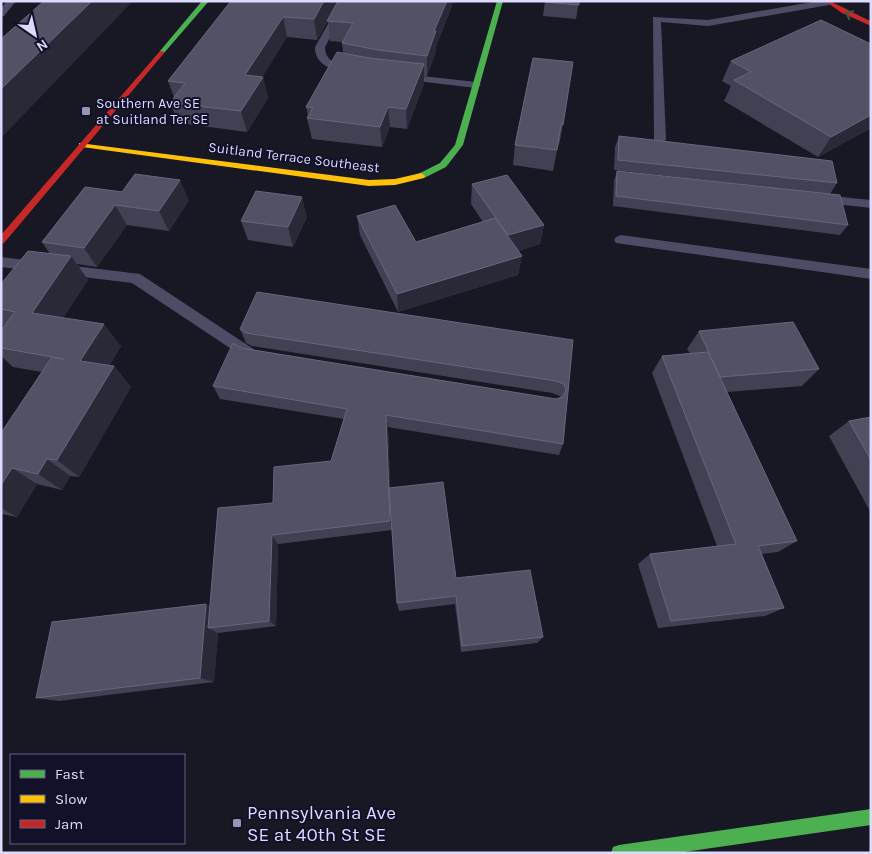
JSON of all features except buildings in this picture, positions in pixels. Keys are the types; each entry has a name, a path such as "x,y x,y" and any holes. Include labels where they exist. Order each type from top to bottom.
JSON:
{"main road":[{"path":"1,241 206,1"},
{"name":"Suitland Terrace Southeast","path":"82,145 369,183 400,182 429,174 452,157 459,145 500,1"},
{"path":"828,2 871,24"},
{"path":"619,853 871,818"}],"lane":[{"path":"1,14 12,1"},
{"path":"346,1 320,46 319,54 323,60 332,66 362,72"},
{"path":"660,140 656,19 708,23 828,2"},
{"path":"391,75 476,85"},
{"path":"812,198 871,204"},
{"path":"621,240 871,274"},
{"path":"1,262 135,278 248,354 268,357"}],"traffic: fast":[{"path":"162,52 206,1"},
{"path":"421,176 443,165 459,145 500,1"},
{"path":"619,853 871,817"}],"traffic: slow":[{"path":"82,145 369,183 395,182 421,176"}],"traffic: jam":[{"path":"828,1 844,12 871,24"},
{"path":"1,241 162,52"}],"place":[{"name":"Southern Ave SE at Suitland Ter SE","path":"86,111"},
{"name":"Pennsylvania Ave SE at 40th St SE","path":"237,823"}]}
